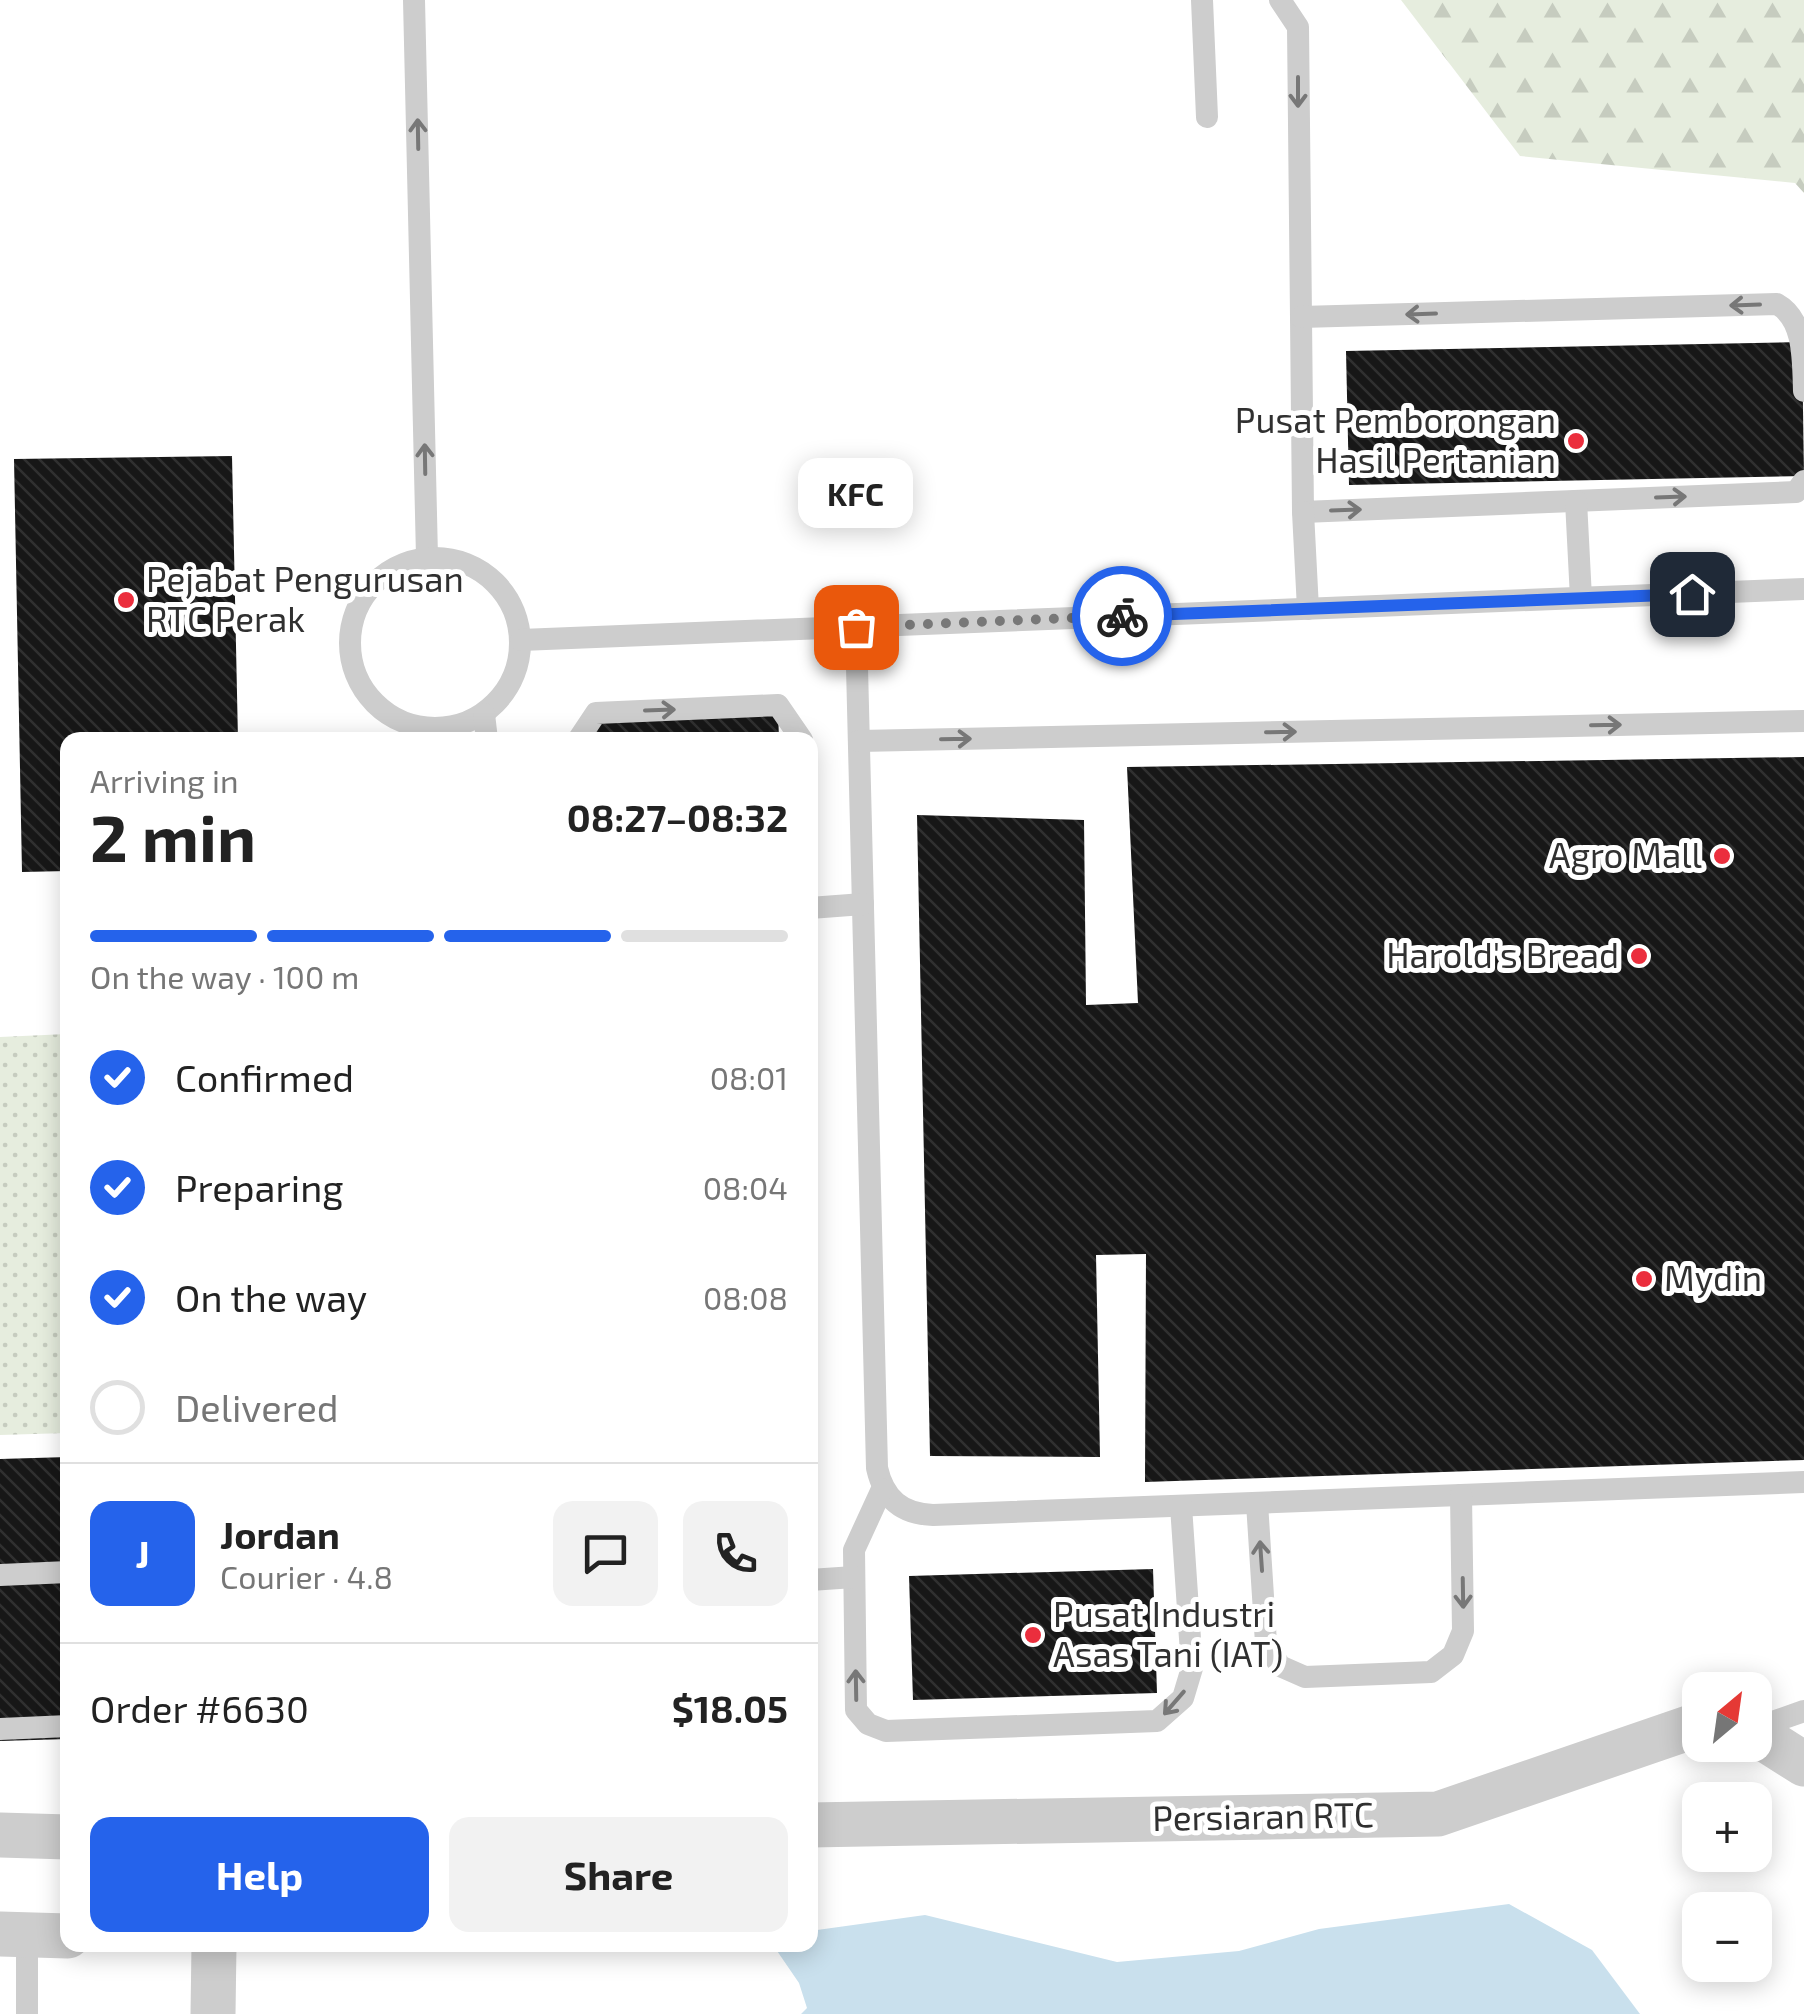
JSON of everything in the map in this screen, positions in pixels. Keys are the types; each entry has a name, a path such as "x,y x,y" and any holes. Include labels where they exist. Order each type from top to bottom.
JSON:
{"street":[{"name":"Persiaran RTC","path":"818,1826 1438,1814 1682,1730"},
{"path":"1772,1742 1804,1764"},
{"path":"0,1836 60,1838"},
{"path":"214,1952 214,2014"}],"lane":[{"path":"414,0 427,557"},
{"path":"1202,0 1207,118"},
{"path":"1280,0 1298,28 1303,512 1308,609"},
{"path":"1301,317 1777,304 1792,310 1802,323 1804,391"},
{"path":"1303,512 1796,492 1804,481"},
{"path":"1576,501 1580,598"},
{"path":"427,557 455,560 491,580 516,613 521,640 511,682 484,714 458,726 401,731 360,684 350,657 350,629 359,602 376,580 400,564 427,557"},
{"path":"521,640 1804,590"},
{"path":"856,627 877,1468 882,1489 912,1514 1804,1482"},
{"path":"583,732 596,712 778,705 797,732"},
{"path":"484,714 485,732"},
{"path":"859,741 1804,721"},
{"path":"818,907 863,904"},
{"path":"882,1489 854,1550 856,1710 868,1724 886,1730 1157,1721 1183,1698 1192,1668 1181,1506"},
{"path":"1257,1503 1266,1642 1280,1666 1305,1678 1431,1672 1452,1655 1464,1630 1461,1495"},
{"path":"0,1575 60,1572"},
{"path":"818,1580 854,1578"},
{"path":"1772,1724 1804,1712"},
{"path":"0,1729 60,1726"},
{"path":"27,2014 31,1935"}],"green space":[{"path":"1401,0 1804,0 1804,193 1795,183 1520,156"},
{"path":"60,1034 60,1433 0,1435 0,1037"}],"water":[{"path":"1509,1904 1592,1950 1640,2014 801,2014 807,2008 799,1983 778,1952 818,1952 818,1930 925,1915 1117,1962 1239,1951 1319,1929"}],"building":[{"name":"Pusat Pemborongan Hasil Pertanian","path":"1802,342 1804,476 1349,485 1346,351"},
{"name":"Pejabat Pengurusan RTC Perak","path":"232,456 238,732 60,732 60,871 22,872 14,459"},
{"path":"778,710 779,732 594,732 593,720"},
{"path":"1804,757 1804,1460 1145,1482 1146,1254 1096,1255 1100,1457 930,1456 917,815 1084,820 1086,1005 1138,1003 1127,767"},
{"path":"60,1457 60,1739 0,1741 0,1459"},
{"name":"Pusat Industri Asas Tani (IAT)","path":"1153,1569 1157,1693 913,1700 909,1576"}],"way so far":[{"path":"856,627 1122,616"}],"place":[{"name":"Pusat Pemborongan Hasil Pertanian","path":"1576,441"},
{"name":"Pejabat Pengurusan RTC Perak","path":"126,600"},
{"name":"KFC","path":"856,627"},
{"name":"Agro Mall","path":"1722,856"},
{"name":"Harold's Bread","path":"1639,956"},
{"name":"Mydin","path":"1644,1279"},
{"name":"Pusat Industri Asas Tani (IAT)","path":"1033,1635"}],"route":[{"path":"1122,616 1692,594"}]}
